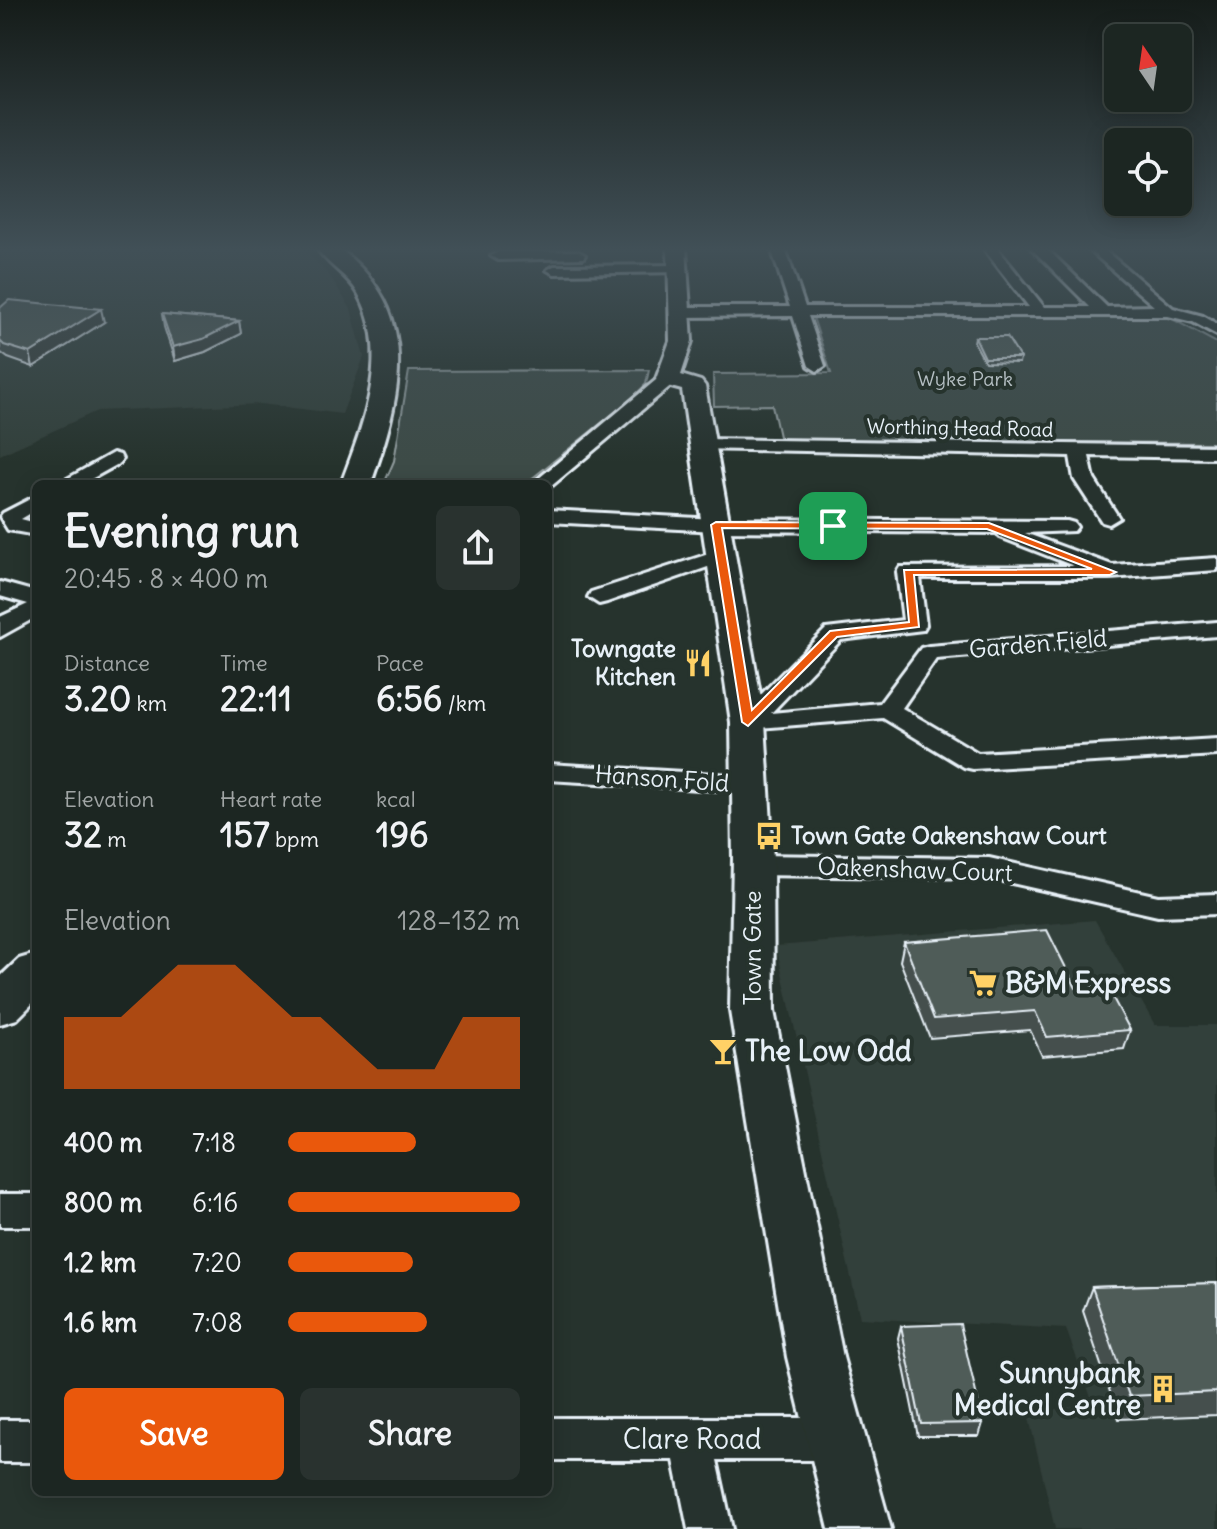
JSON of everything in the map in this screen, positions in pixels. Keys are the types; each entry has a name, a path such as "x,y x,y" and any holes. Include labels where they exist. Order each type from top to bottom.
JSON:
{"main road":[{"path":"357,480 376,429 385,369 385,340 379,319"},
{"path":"668,379 681,341 680,319"},
{"name":"Town Gate","path":"668,379 693,386 719,540 748,722 753,865 752,1011 815,1357 860,1529"},
{"path":"0,1006 32,975"}],"street":[{"path":"801,319 817,366"},
{"path":"1199,319 1217,330"},
{"path":"547,480 668,379"},
{"name":"Worthing Head Road","path":"703,445 1217,452"},
{"path":"1079,452 1084,479 1109,518"},
{"path":"75,480 113,459"},
{"path":"26,528 10,517 32,504"},
{"path":"552,517 719,540 989,526 1067,527"},
{"path":"989,526 1110,572"},
{"path":"599,597 719,540"},
{"path":"748,722 834,634 915,625 908,572 1110,572 1217,564"},
{"path":"0,589 32,598"},
{"path":"0,630 9,621 32,610"},
{"name":"Garden Field","path":"888,710 929,653 1217,629"},
{"path":"748,722 888,710 973,761 1217,747"},
{"name":"Hanson Fold","path":"561,772 750,784"},
{"name":"Oakenshaw Court","path":"753,865 989,868 1158,906 1217,904"},
{"path":"0,1210 32,1210"},
{"name":"Clare Road","path":"552,1439 837,1439"},
{"path":"691,1439 710,1529"},
{"path":"0,1441 32,1441"}],"shaded area":[{"path":"0,319 354,319 364,357 342,414 260,404 97,411 0,455"},
{"path":"1095,920 1155,1025 1217,1025 1217,1529 1055,1529 1028,1414 1093,1403 1066,1329 860,1318 776,946"}],"green space":[{"name":"Wyke Park","path":"814,319 1173,319 1217,343 1217,443 780,441 772,405 714,406 713,374 831,373"},
{"path":"649,370 646,384 630,400 530,480 386,480 394,461 409,371"}],"building":[{"path":"0,319 84,319 30,353 0,341"},
{"path":"164,319 239,321 203,339 173,347"},
{"path":"975,337 1007,337 1020,358 985,358"},
{"name":"B&M Express","path":"1047,930 1076,988 1106,985 1130,1030 1047,1037 1035,1011 934,1019 904,942"},
{"name":"Sunnybank Medical Centre","path":"1217,1283 1217,1392 1129,1396 1092,1287"},
{"path":"960,1324 983,1423 921,1424 901,1326"}],"place":[{"name":"Towngate Kitchen","path":"698,663"},
{"name":"Town Gate Oakenshaw Court","path":"769,836"},
{"name":"B&M Express","path":"983,983"},
{"name":"The Low Odd","path":"723,1051"},
{"name":"Sunnybank Medical Centre","path":"1163,1389"}],"route":[{"path":"716,525 833,526 989,526 1110,572 908,572 915,625 834,634 748,722 716,525"}]}
